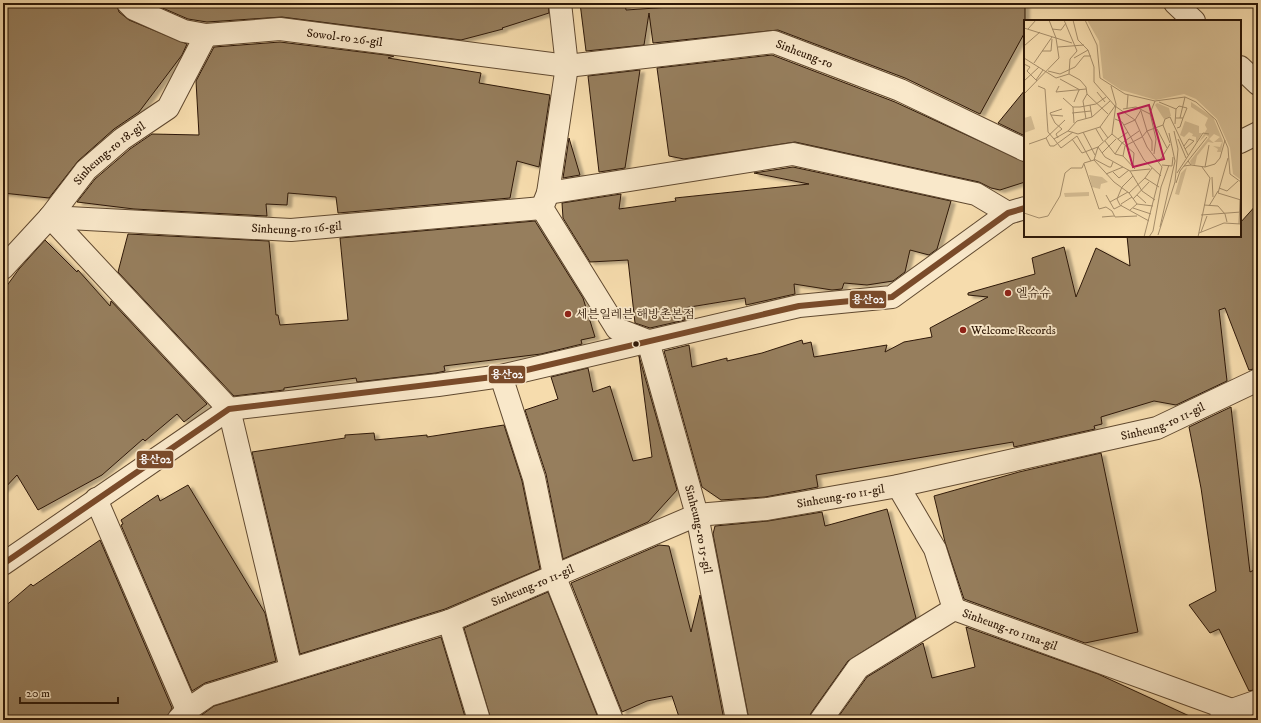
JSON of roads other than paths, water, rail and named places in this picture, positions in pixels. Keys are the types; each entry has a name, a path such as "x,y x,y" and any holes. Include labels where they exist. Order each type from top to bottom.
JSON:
{"street":[{"name":"Sowol-ro 26-gil","path":"128,3 134,9 184,31 206,35 280,29 567,66"},
{"path":"560,3 567,66 545,200 617,330 648,341"},
{"path":"1175,3 1193,20"},
{"name":"Sinheung-ro 18-gil","path":"3,268 50,217 86,170 122,139 168,108 206,35"},
{"name":"Sinheung-ro","path":"567,66 774,42 900,90 1024,150"},
{"path":"1241,68 1258,84"},
{"path":"1241,142 1258,133"},
{"path":"545,200 793,154 976,194 1017,211"},
{"name":"Sinheung-ro 16-gil","path":"50,217 291,230 545,200"},
{"path":"3,564 229,408 438,385 501,376 799,306 892,297 1017,211"},
{"path":"50,217 229,408 291,669"},
{"name":"Sinheung-ro 15-gil","path":"648,341 697,515 737,720"},
{"path":"501,376 534,478 554,575 612,720"},
{"name":"Sinheung-ro 11-gil","path":"182,715 209,695 449,621 697,515 767,509 898,486 1157,428 1258,380"},
{"name":"Sinheung-ro 11-gil","path":"898,486 935,549 954,609"},
{"path":"96,499 182,715"},
{"name":"Sinheung-ro 11na-gil","path":"821,720 858,668 954,609 1225,715 1258,701"},
{"path":"449,621 479,720"}],"place":[{"name":"엘슈슈","path":"1008,293"},
{"name":"세븐일레븐 해방촌본점","path":"568,314"},
{"name":"Welcome Records","path":"963,330"}]}
